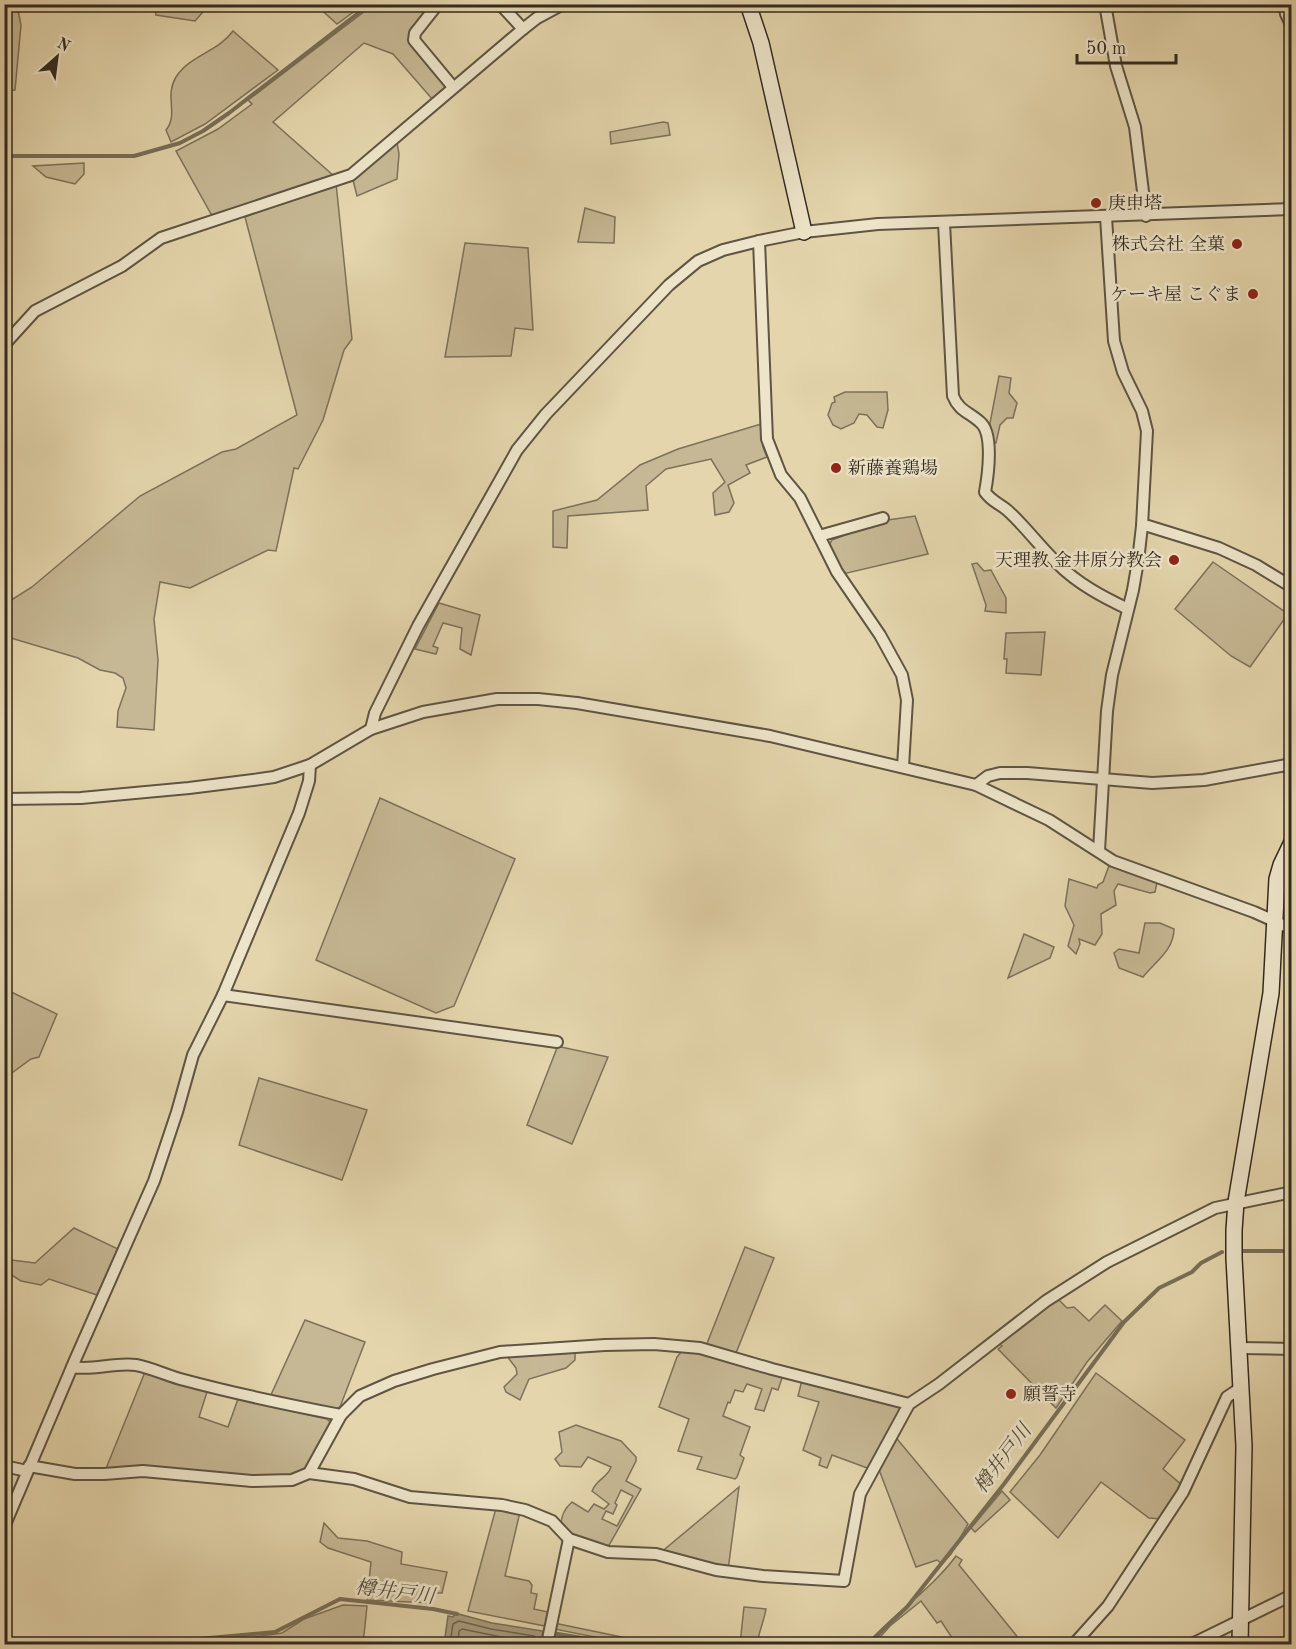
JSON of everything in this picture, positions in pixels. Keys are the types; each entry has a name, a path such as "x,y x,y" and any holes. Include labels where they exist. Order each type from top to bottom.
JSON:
{"street":[{"path":"438,4 415,33 414,40 453,87"},
{"path":"500,4 523,29"},
{"path":"4,345 35,311 122,266 161,238 351,175 523,29 537,18 563,4"},
{"path":"748,4 761,43 804,232"},
{"path":"1105,4 1116,66 1135,126 1146,216"},
{"path":"1284,4 1292,26"},
{"path":"371,729 375,713 418,626 517,450 546,414 684,271 698,261 723,250 759,241 804,232 878,224 1292,209"},
{"path":"1099,851 1109,693 1133,590 1142,526 1147,431 1142,411 1123,372 1114,341 1106,217"},
{"path":"944,223 953,396 956,405 980,421 987,432 986,492 991,499 1007,510 1074,579 1096,594 1128,609"},
{"path":"759,241 767,439 781,475 800,498 837,572 903,675 907,700 903,767"},
{"path":"819,536 883,518"},
{"path":"1142,526 1219,548 1292,587"},
{"path":"4,799 81,798 274,777 310,765 371,729 423,712 497,699 538,699 612,707 759,734 976,785 1049,819 1113,861 1254,912 1292,929"},
{"path":"976,785 988,776 1000,773 1028,773 1152,783 1204,780 1292,764"},
{"path":"4,1527 72,1367 142,1212 164,1153 193,1055 223,995 299,813 309,780 310,765"},
{"path":"1240,1644 1244,1446 1234,1258 1236,1202 1271,993 1277,879 1292,842"},
{"path":"223,995 557,1042"},
{"path":"4,1466 75,1474 143,1471 252,1481 292,1480 309,1473 354,1479 410,1497 502,1505 525,1510 552,1521 569,1539 608,1552 656,1554 716,1570 763,1576 844,1581 860,1494 909,1404 939,1384 1046,1300 1107,1262 1215,1208 1290,1191"},
{"path":"309,1473 341,1415 360,1396 373,1389 466,1359 500,1352 605,1345 654,1344 700,1347 772,1370 909,1404"},
{"path":"1240,1348 1292,1349"},
{"path":"72,1367 81,1369 121,1364 135,1365 182,1380 258,1399 341,1415"},
{"path":"1074,1644 1108,1606 1121,1587 1183,1492 1227,1397 1242,1387"},
{"path":"549,1635 569,1539"},
{"path":"1192,1644 1292,1595"}],"shaded area":[{"path":"5,4 17,5 21,25 15,90 5,91"},
{"path":"154,4 206,5 195,21 156,15"},
{"path":"316,5 363,5 337,24"},
{"path":"373,5 397,5 402,9 408,5 433,5 416,24 410,40 412,46 444,81 445,90 433,100 393,54 364,43 273,122 335,177 215,216 211,214 176,151 218,129 252,104 248,100"},
{"path":"233,31 278,70 205,124 171,142 166,130 170,124 171,91 176,77 189,63 220,44"},
{"path":"668,123 670,135 611,144 610,132"},
{"path":"397,142 399,154 397,179 357,196 352,176"},
{"path":"84,163 84,174 75,184 46,177 33,166"},
{"path":"336,183 352,339 344,350 323,420 298,469 294,468 276,551 268,550 190,588 160,582 154,619 158,660 154,730 117,727 118,711 126,688 123,678 115,673 100,670 78,658 11,638 5,641 5,604 32,587 140,496 222,452 236,449 297,415 245,217"},
{"path":"585,208 615,217 614,243 578,242"},
{"path":"465,243 528,248 533,330 515,328 511,356 445,357"},
{"path":"999,376 1011,378 1009,393 1017,403 1013,418 1007,418 1000,425 996,443 993,443 990,423"},
{"path":"845,392 887,392 888,410 883,428 877,427 867,415 859,414 854,423 841,429 833,425 828,415 832,403 835,402 834,397"},
{"path":"761,424 763,447 767,457 746,465 750,473 728,485 734,503 729,512 715,515 713,493 725,482 711,459 666,469 646,486 648,510 568,516 567,548 553,547 553,511 597,500 640,465 678,449"},
{"path":"915,516 928,554 843,574 829,545 832,540 881,521"},
{"path":"1213,562 1288,614 1250,667 1231,656 1175,609"},
{"path":"977,563 984,571 991,570 1006,598 1006,613 985,611 986,605 972,564"},
{"path":"439,603 480,615 471,655 460,649 462,628 443,623 433,646 438,648 436,654 415,649"},
{"path":"1045,632 1041,675 1006,673 1007,659 1004,659 1006,633"},
{"path":"380,798 515,859 454,1006 436,1013 316,960"},
{"path":"1110,863 1157,882 1155,892 1150,893 1118,884 1114,891 1116,905 1101,914 1102,934 1095,945 1079,939 1080,944 1076,954 1068,946 1074,925 1065,906 1069,879 1097,888 1103,882"},
{"path":"1145,923 1160,923 1174,929 1171,943 1143,977 1119,968 1114,953 1119,949 1139,953"},
{"path":"1024,934 1054,947 1050,958 1008,978"},
{"path":"5,989 57,1014 39,1057 31,1059 5,1078"},
{"path":"557,1048 608,1057 572,1144 527,1125"},
{"path":"259,1078 367,1110 342,1180 239,1145"},
{"path":"74,1228 118,1249 97,1295 49,1279 41,1285 21,1281 5,1271 4,1259 35,1263"},
{"path":"745,1247 774,1258 736,1353 706,1346"},
{"path":"1058,1299 1067,1308 1074,1307 1089,1321 1105,1305 1122,1321 1087,1362 1056,1408 998,1349 1002,1346 998,1343"},
{"path":"305,1320 365,1342 340,1407 334,1410 270,1397"},
{"path":"573,1351 575,1360 566,1368 529,1379 520,1400 506,1392 504,1387 517,1374 516,1368 506,1355"},
{"path":"682,1351 783,1375 778,1390 772,1388 764,1411 755,1409 762,1389 747,1384 743,1392 735,1390 730,1403 728,1402 723,1416 750,1427 740,1455 744,1458 735,1479 697,1469 702,1457 678,1451 689,1419 659,1407 677,1357"},
{"path":"145,1372 207,1392 199,1417 228,1427 238,1399 327,1419 331,1423 309,1466 290,1476 257,1476 139,1467 105,1471"},
{"path":"1096,1373 1185,1440 1163,1469 1182,1485 1161,1519 1149,1518 1101,1482 1058,1538 1010,1492 1040,1455"},
{"path":"802,1380 899,1407 900,1414 892,1423 870,1469 832,1455 827,1468 819,1465 821,1458 803,1450 819,1402 798,1396"},
{"path":"576,1425 621,1441 636,1457 626,1481 641,1489 608,1547 578,1538 561,1525 564,1512 572,1502 588,1512 594,1504 604,1509 609,1504 592,1491 611,1467 588,1457 581,1467 560,1466 555,1459 562,1452 559,1432","holes":["621,1490 633,1496 617,1526 602,1519 606,1511 613,1514"]},
{"path":"893,1434 968,1524 951,1554 942,1564 937,1560 916,1567 878,1467"},
{"path":"739,1487 728,1570 663,1553 665,1549"},
{"path":"1002,1491 1010,1500 975,1532 971,1528"},
{"path":"496,1508 520,1512 505,1576 529,1581 532,1585 531,1593 537,1594 534,1609 548,1612 545,1626 468,1611"},
{"path":"324,1523 338,1538 367,1541 402,1552 401,1564 447,1572 442,1593 431,1593 431,1603 367,1600 371,1562 328,1548 320,1542"},
{"path":"956,1556 962,1560 959,1565 1020,1640 1014,1644 956,1644 941,1621 937,1623 921,1601 890,1626 874,1644 867,1644 935,1580"},
{"path":"343,1605 367,1606 363,1644 246,1644 247,1638 282,1633 304,1619"},
{"path":"744,1607 766,1609 757,1644 740,1644"},
{"path":"554,1623 631,1639 632,1643 554,1629"},
{"path":"553,1633 618,1644 565,1642 564,1644 550,1644"}],"water":[{"path":"455,1613 492,1623 543,1631 541,1644 444,1644 448,1616 453,1617"}],"waterway":[{"path":"4,156 134,156 180,143 229,113 370,4"},
{"name":"樽井戸川","path":"1239,1251 1292,1251"},
{"name":"樽井戸川","path":"868,1644 907,1607 1004,1484 1124,1322 1159,1288 1192,1272 1201,1263 1222,1252"},
{"name":"樽井戸川","path":"176,1644 176,1641 275,1632 340,1599 433,1609 457,1614"},
{"name":"樽井戸川","path":"552,1633 619,1644"}],"place":[{"name":"庚申塔","path":"1096,203"},
{"name":"株式会社 全菓","path":"1237,244"},
{"name":"ケーキ屋 こぐま","path":"1253,294"},
{"name":"新藤養鶏場","path":"836,468"},
{"name":"天理教 金井原分教会","path":"1174,560"},
{"name":"願誓寺","path":"1011,1394"}]}
